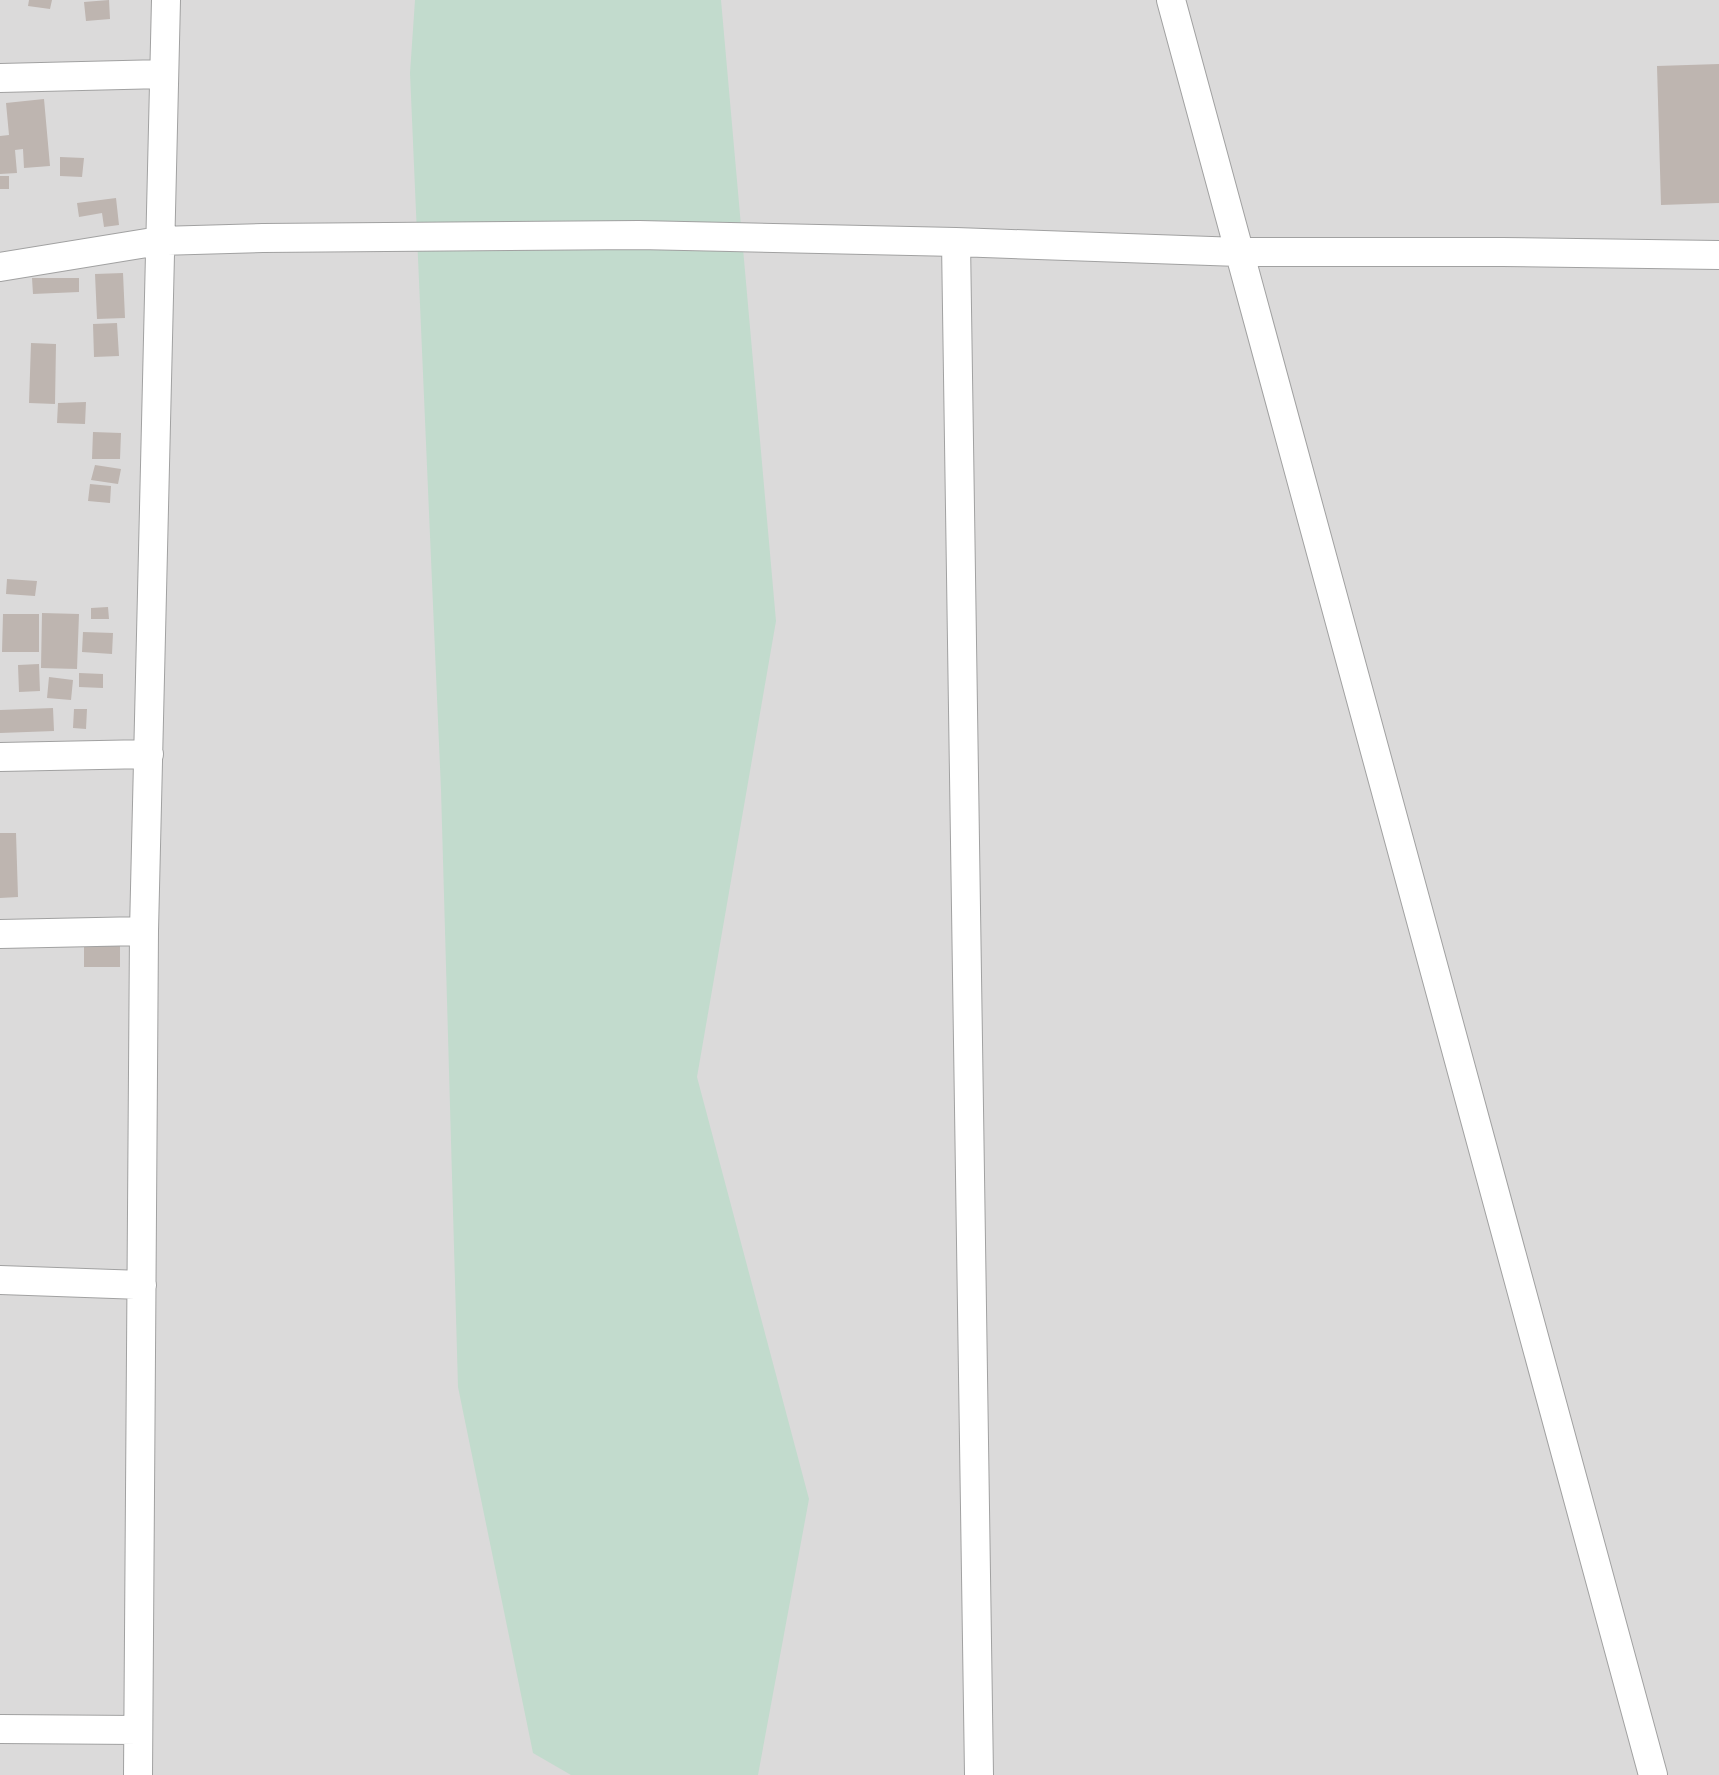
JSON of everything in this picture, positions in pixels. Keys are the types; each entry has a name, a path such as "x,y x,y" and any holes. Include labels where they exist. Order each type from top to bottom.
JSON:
{"street":[{"path":"138,1775 144,931 166,0"},
{"path":"1171,0 1653,1775"},
{"path":"0,78 164,74"},
{"path":"0,267 159,241 263,238 639,235 956,242 1239,252 1502,252 1719,255"},
{"path":"956,242 979,1775"},
{"path":"0,757 149,754"},
{"path":"0,934 144,931"},
{"path":"0,1280 142,1284"},
{"path":"0,1729 138,1730"}],"shaded area":[{"path":"0,0 1719,0 1719,1775 0,1775"}],"green space":[{"path":"415,0 721,0 776,621 697,1077 809,1499 758,1775 571,1775 533,1753 458,1387 441,790 410,73"}],"building":[{"path":"29,0 52,0 50,9 28,6"},
{"path":"109,0 110,19 86,21 84,2"},
{"path":"1719,64 1719,203 1661,205 1657,66"},
{"path":"44,99 50,166 24,168 23,149 15,150 17,173 0,174 0,136 9,135 6,103"},
{"path":"60,157 84,158 82,177 60,176"},
{"path":"0,176 9,176 9,189 0,189"},
{"path":"116,198 119,225 104,227 102,213 79,217 77,203"},
{"path":"123,273 125,318 97,319 95,274"},
{"path":"32,278 79,278 79,292 33,294"},
{"path":"117,323 119,356 94,357 93,324"},
{"path":"31,343 56,344 55,404 29,403"},
{"path":"86,402 85,424 57,423 58,403"},
{"path":"93,432 121,433 120,459 92,459"},
{"path":"95,465 121,469 118,484 91,480"},
{"path":"90,484 111,486 110,503 88,501"},
{"path":"7,579 37,581 35,596 6,594"},
{"path":"108,607 109,619 91,619 91,608"},
{"path":"42,613 79,614 77,669 41,668"},
{"path":"3,614 39,614 39,652 2,652"},
{"path":"83,632 113,633 112,654 82,652"},
{"path":"39,664 40,691 19,692 18,665"},
{"path":"79,673 103,674 103,688 79,687"},
{"path":"49,677 73,680 71,700 47,698"},
{"path":"53,708 54,731 0,733 0,710"},
{"path":"74,709 87,709 86,729 73,728"},
{"path":"0,833 16,833 18,897 0,898"},
{"path":"84,942 120,942 120,967 84,967"}]}
